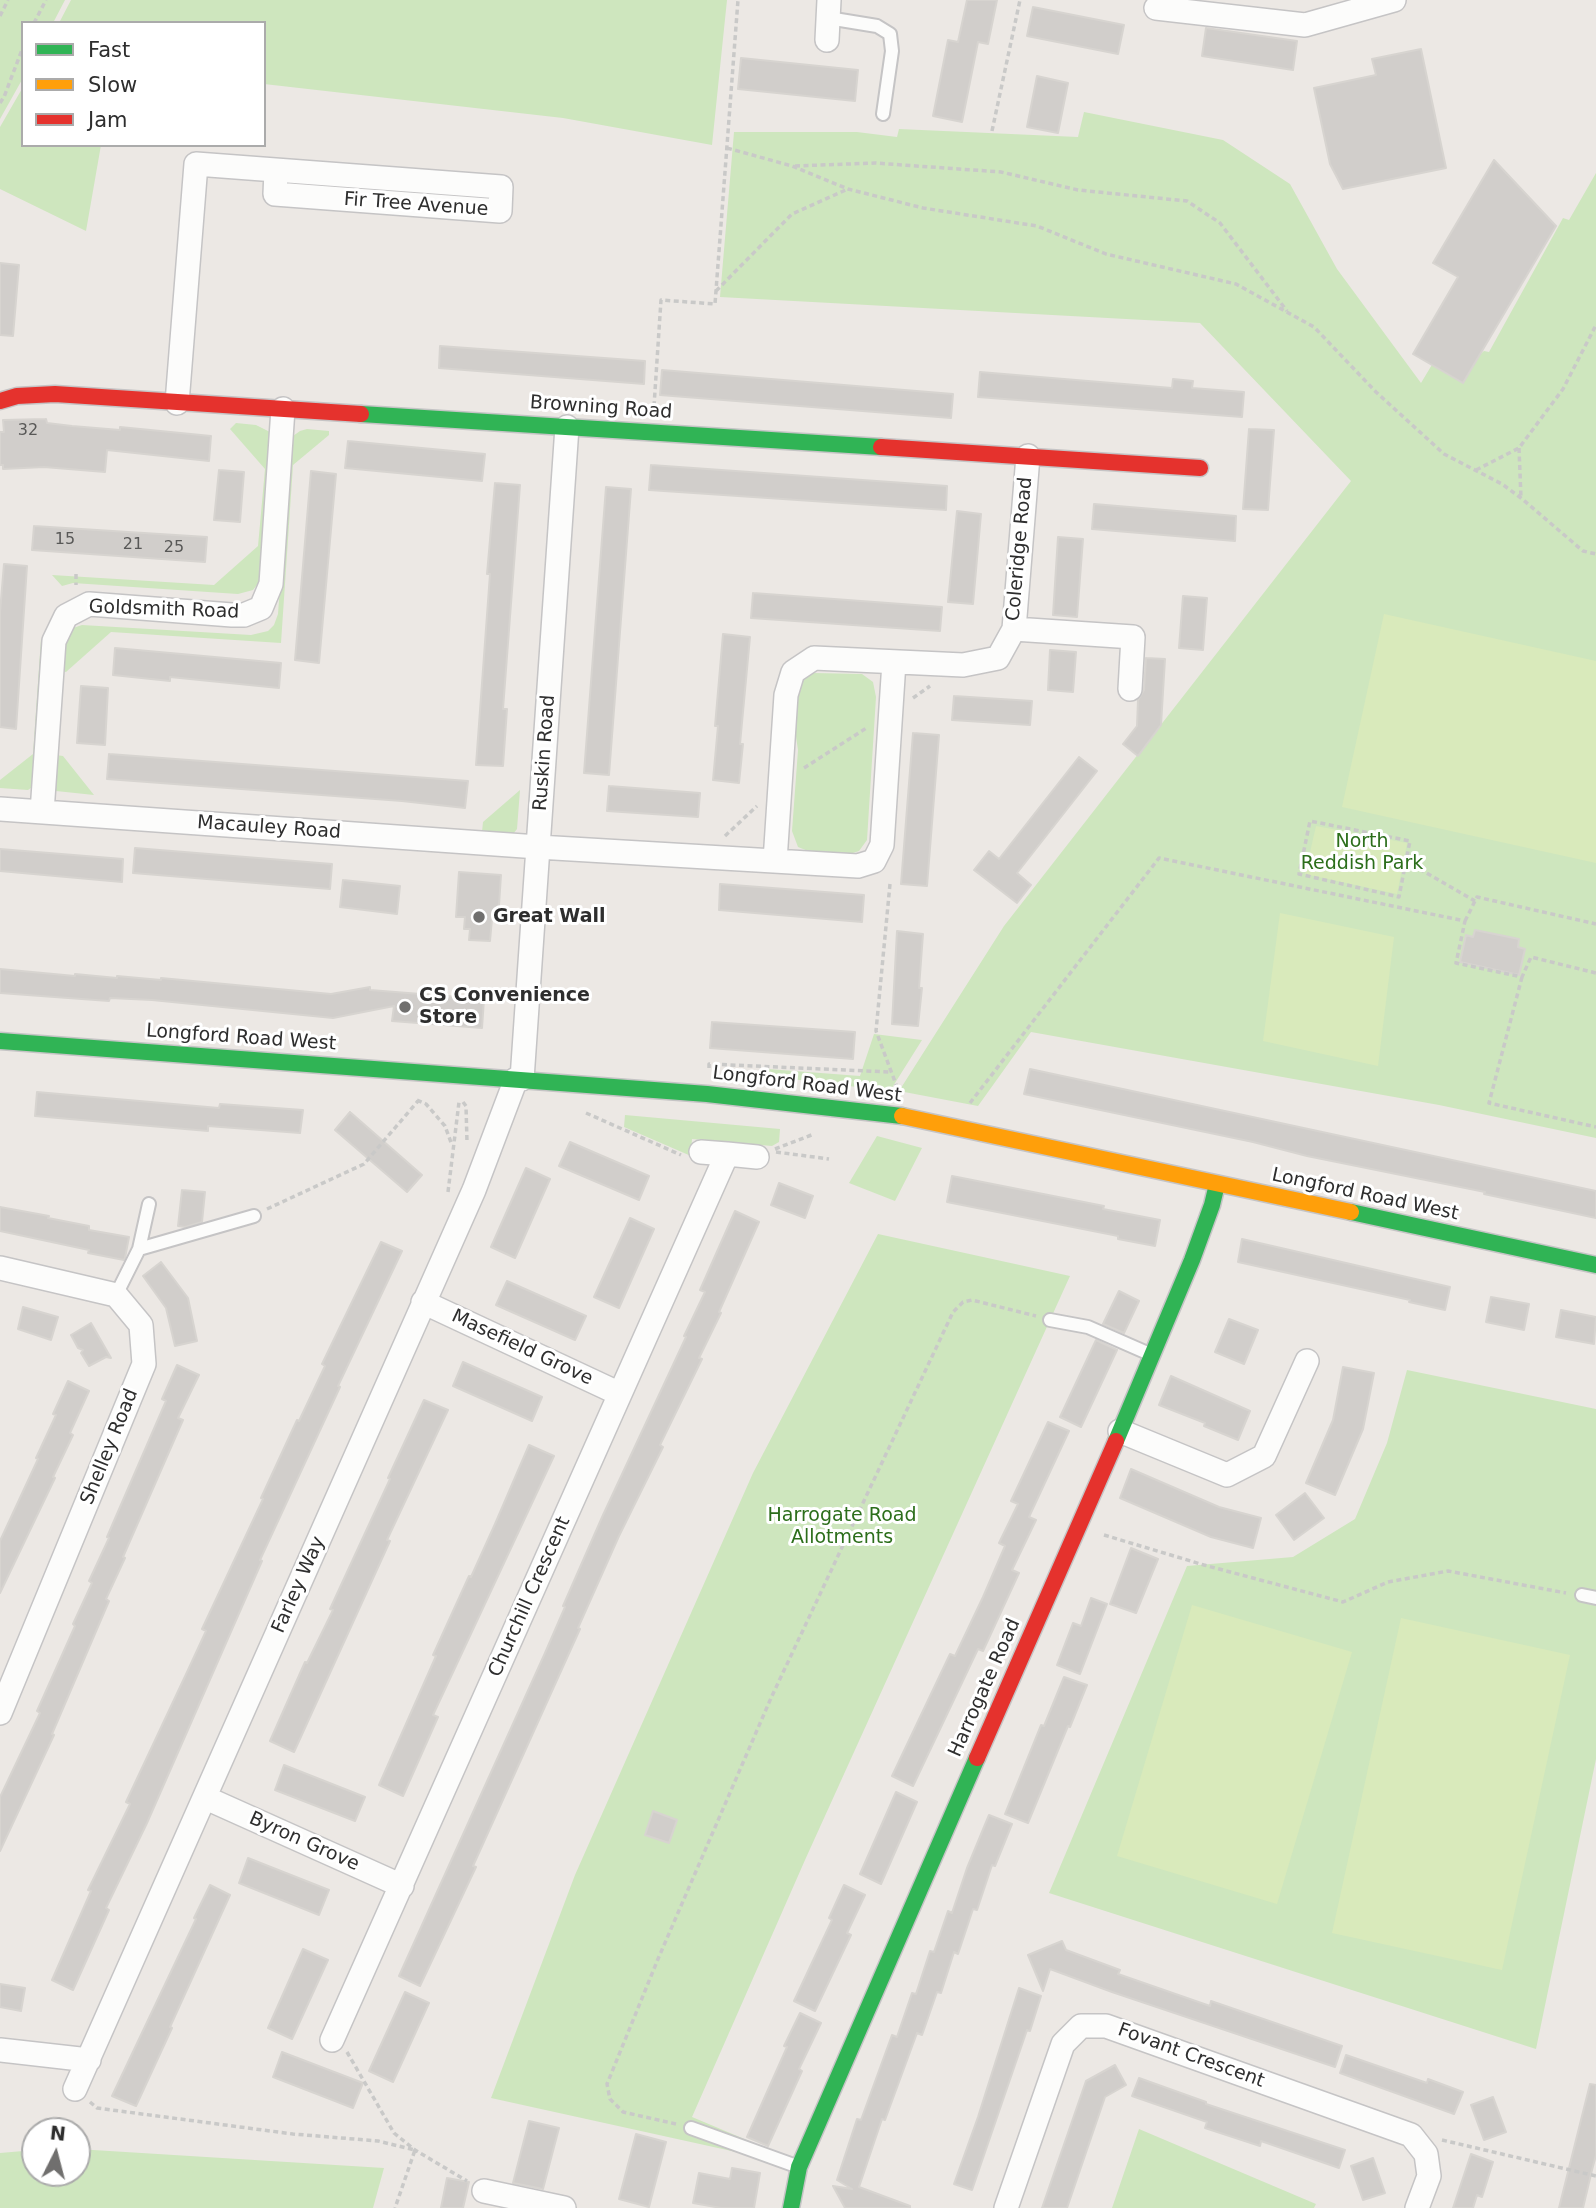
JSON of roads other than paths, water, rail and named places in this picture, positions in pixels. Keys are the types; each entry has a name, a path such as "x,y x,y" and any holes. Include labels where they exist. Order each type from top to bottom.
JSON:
{"street":[{"path":"1156,8 1305,25 1394,0"},
{"name":"Fir Tree Avenue","path":"177,403 196,164 501,187 500,211 275,194 276,171"},
{"name":"Browning Road","path":"0,401 17,396 55,394 1200,468"},
{"name":"Goldsmith Road","path":"42,811 54,641 65,616 89,604 232,615 244,615 261,608 271,584 283,410"},
{"name":"Ruskin Road","path":"519,1079 567,427"},
{"name":"Coleridge Road","path":"775,861 786,695 793,672 814,658 963,665 998,658 1014,629 1028,456"},
{"path":"1014,629 1133,637 1130,689"},
{"path":"538,847 858,866 874,861 882,845 894,662"},
{"name":"Macauley Road","path":"0,809 538,847"},
{"name":"Longford Road West","path":"0,1041 519,1079 898,1115 1596,1265"},
{"name":"Farley Way","path":"75,2089 474,1190 519,1079"},
{"path":"701,1152 757,1157"},
{"name":"Churchill Crescent","path":"332,2040 727,1154"},
{"name":"Harrogate Road","path":"791,2208 799,2168 1153,1356 1192,1260 1217,1184"},
{"path":"0,1268 116,1295"},
{"name":"Shelley Road","path":"0,1713 144,1364 141,1325 116,1295"},
{"name":"Masefield Grove","path":"424,1302 620,1394"},
{"path":"1120,1431 1227,1475 1264,1456 1307,1361"},
{"name":"Byron Grove","path":"205,1798 402,1886"},
{"name":"Fovant Crescent","path":"1006,2208 1063,2044 1081,2026 1106,2026 1411,2135 1426,2154 1429,2176 1417,2208"},
{"path":"0,2050 89,2060"},
{"path":"484,2191 564,2208"}],"lane":[{"path":"828,19 877,26 890,34 892,51 883,114"},
{"path":"116,1295 139,1249 149,1204"},
{"path":"139,1249 254,1216"},
{"path":"1050,1320 1088,1327 1153,1356"},
{"path":"1582,1595 1596,1598"},
{"path":"691,2128 799,2168"}],"place":[{"name":"Great Wall","path":"479,917"},
{"name":"CS Convenience Store","path":"405,1007"}],"park label":[{"name":"North Reddish Park","path":"1362,853"},
{"name":"Harrogate Road Allotments","path":"842,1527"}]}
